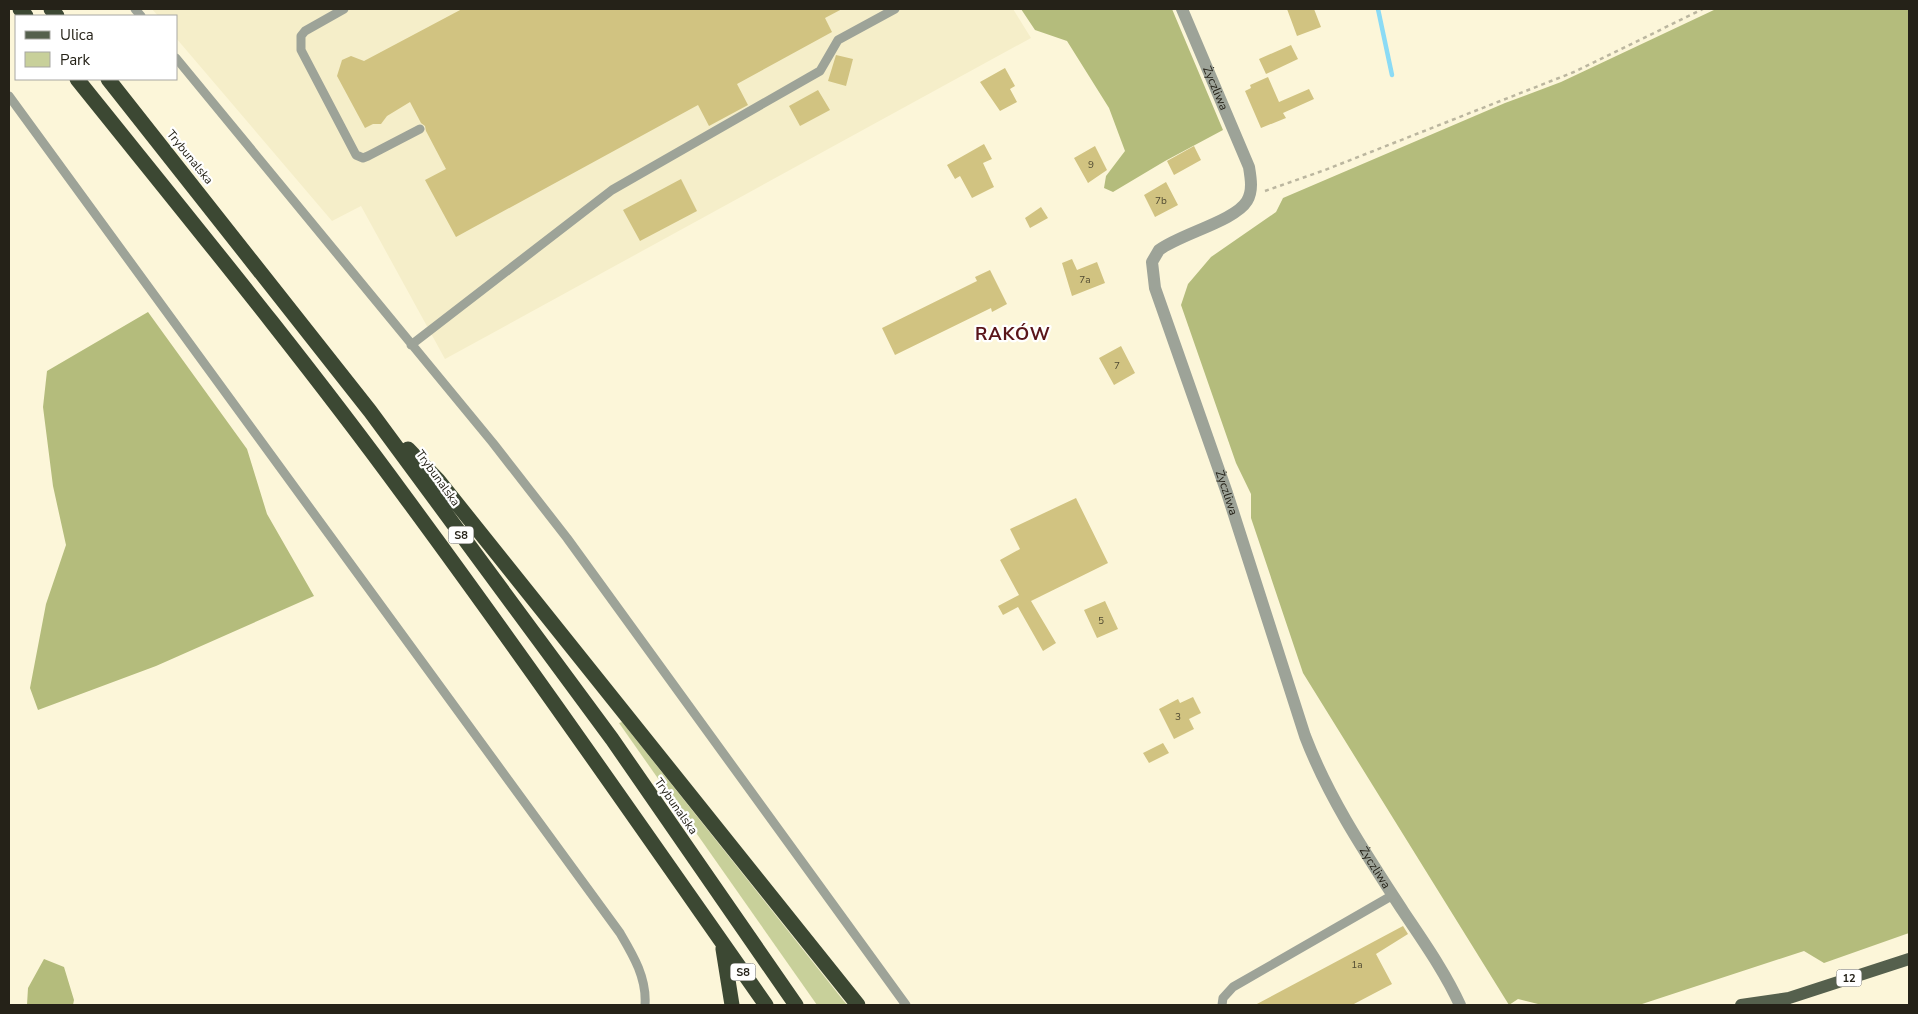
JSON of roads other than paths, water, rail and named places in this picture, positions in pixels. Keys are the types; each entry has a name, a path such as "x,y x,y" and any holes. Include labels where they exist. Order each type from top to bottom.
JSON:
{"highway":[{"name":"S8","path":"78,80 258,306 402,492 595,761 766,1005"},
{"name":"Trybunalska","path":"109,80 370,411 612,739 796,1005"},
{"path":"370,411 438,480 858,1005"},
{"path":"719,938 725,957 732,1005"}],"main road":[{"name":"12","path":"1741,1005 1789,998 1909,959"},
{"name":"12","path":"1776,1005 1789,998"}],"street":[{"name":"Życzliwa","path":"1182,9 1249,167 1251,190 1248,200 1236,212 1159,250 1152,262 1151,270 1155,288 1228,493 1304,736 1334,803 1440,967 1460,1005"}],"lane":[{"path":"344,9 305,30 300,43 301,50 356,155 363,158 368,156 420,129"},
{"path":"411,345 612,190 820,71 838,40 895,9"},
{"path":"178,60 493,443 566,538 906,1005"},
{"path":"9,96 620,933 639,967 645,1005"},
{"path":"1222,1005 1223,998 1233,987 1393,894"}],"waterway":[{"path":"1378,9 1392,75"}],"district":[{"name":"RAKÓW","path":"1013,334"}]}
